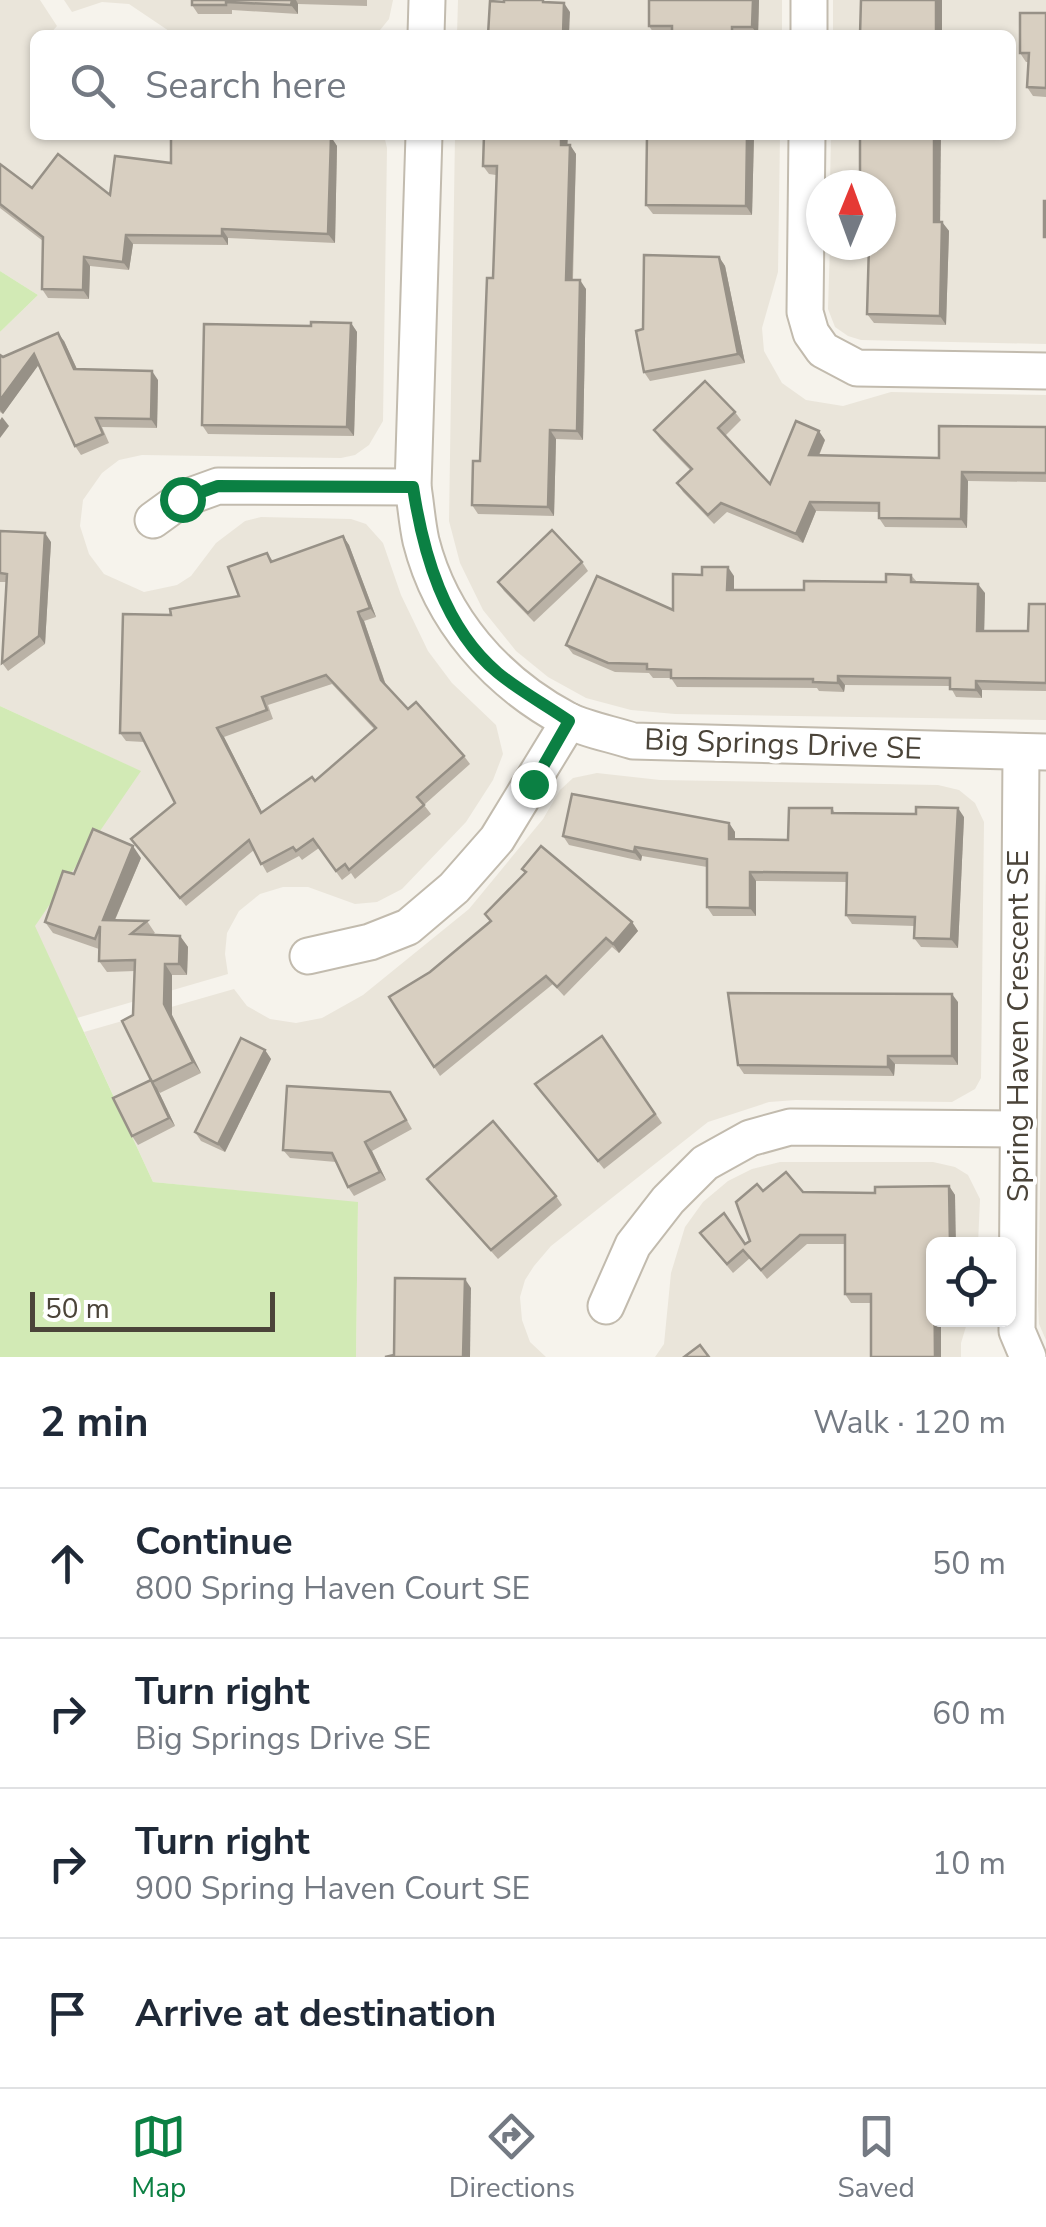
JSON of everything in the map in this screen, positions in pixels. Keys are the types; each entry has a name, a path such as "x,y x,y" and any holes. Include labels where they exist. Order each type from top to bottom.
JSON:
{"street":[{"path":"426,30 427,0"},
{"path":"808,30 809,0"},
{"name":"Big Springs Drive SE","path":"424,140 413,487 421,541 439,587 460,630 496,672 569,721 633,741 1033,752"},
{"path":"807,140 805,312 811,332 823,350 857,368 1046,372"},
{"path":"153,520 182,499 218,486 413,487"},
{"path":"308,956 370,942 408,927 454,888 497,839 569,721"},
{"name":"Spring Haven Crescent SE","path":"1028,1357 1017,1331 1017,1128 1033,752"},
{"path":"606,1306 632,1245 668,1200 705,1163 750,1138 790,1127 1017,1128"}],"shaded area":[{"path":"0,0 40,0 57,26 53,30 30,30 30,140 385,140 383,421 369,445 355,455 341,458 142,455 119,460 102,473 83,500 80,526 89,554 104,574 144,592 177,585 191,576 216,543 245,521 261,517 351,519 366,524 383,543 401,595 428,651 452,683 496,725 503,754 493,780 466,822 402,889 377,902 355,904 308,887 283,887 260,894 239,911 227,933 228,974 77,1018 34,926 140,771 0,706 0,332 38,295 0,271"},
{"path":"64,0 393,0 389,19 380,30 168,30 129,4 102,2 72,12"},
{"path":"458,0 782,0 782,30 457,30"},
{"path":"833,0 1046,0 1046,344 861,340 848,336 835,327 828,309 830,260 896,260 896,170 830,170 831,140 1016,140 1016,30 833,30"},
{"path":"455,140 780,140 778,272 762,328 764,351 782,383 806,400 843,406 891,392 1046,395 1046,720 675,714 631,710 586,698 548,677 516,651 483,610 460,563 449,521"},
{"path":"597,773 660,780 938,785 959,790 975,803 984,822 981,1078 975,1089 952,1102 769,1102 708,1122 551,1246 534,1266 520,1297 522,1320 530,1342 546,1357 356,1357 358,1203 153,1182 84,1032 234,989 247,1006 270,1019 296,1023 322,1018 363,995 469,909 543,819 560,790 573,778"},
{"path":"1046,866 1046,1340 1039,1324 1038,1303"},
{"path":"780,1162 933,1162 968,1175 980,1199 978,1237 926,1237 926,1327 966,1327 961,1357 655,1357 664,1344 671,1273 685,1227 703,1202 728,1181 752,1169"}],"green space":[{"path":"0,271 38,295 0,332"},
{"path":"0,706 141,771 35,926 153,1182 358,1202 356,1357 0,1357"}],"building":[{"path":"192,0 292,0 291,5 192,5"},
{"path":"649,0 753,0 752,27 672,30 672,26 649,26"},
{"path":"861,0 936,0 936,30 860,30"},
{"path":"490,1 564,3 563,30 488,30"},
{"path":"1020,13 1046,13 1046,88 1027,87 1029,53 1020,53"},
{"path":"171,140 331,140 328,234 222,229 222,236 126,235 123,262 84,257 83,290 42,289 43,237 0,204 0,164 32,188 58,154 110,195 115,156 171,163"},
{"path":"484,140 561,140 561,145 570,145 566,280 580,280 577,431 550,430 548,507 472,505 473,461 480,461 487,278 493,278 497,166 483,166"},
{"path":"647,140 747,140 746,206 646,205"},
{"path":"860,140 934,140 934,222 942,222 940,316 867,314 869,260 896,260 896,170 860,170"},
{"path":"1046,201 1046,237 1044,237"},
{"path":"644,255 719,257 738,354 644,372 636,331 643,329"},
{"path":"311,322 351,323 347,427 202,425 204,324 311,326"},
{"path":"58,333 74,369 152,371 151,419 96,418 103,434 75,446 34,354 0,400 0,355"},
{"path":"705,381 735,412 718,428 770,484 796,421 819,431 809,455 939,458 939,426 1046,427 1046,473 962,472 961,519 879,518 879,503 810,502 796,534 721,503 708,515 677,483 692,469 654,430"},
{"path":"552,530 582,562 528,613 498,582"},
{"path":"0,531 45,533 39,636 2,663 7,574 0,573"},
{"path":"343,536 370,608 358,612 381,680 408,709 416,702 464,756 417,797 424,805 349,870 345,864 336,871 313,839 296,851 293,847 261,864 249,840 180,898 131,839 175,803 140,733 120,733 123,614 171,615 170,609 239,596 228,567 267,553 271,562","holes":["326,675 376,728 315,781 312,777 261,813 217,728 267,710 262,697"]},
{"path":"702,567 728,567 727,590 804,590 804,581 886,582 886,574 911,575 911,582 978,584 977,631 1028,631 1029,604 1046,604 1046,683 976,681 976,690 950,689 950,678 838,676 838,683 813,679 671,678 671,670 647,669 647,664 608,663 566,645 597,576 673,610 673,574 702,575"},
{"path":"572,794 729,823 729,839 788,840 789,808 916,814 916,807 958,808 951,939 914,938 915,917 846,915 847,873 750,872 750,908 707,907 707,859 635,847 634,852 563,836"},
{"path":"93,829 133,846 103,920 147,921 131,934 180,936 179,964 165,964 164,1004 193,1062 152,1082 122,1021 133,1015 135,960 99,961 100,926 95,939 45,922 63,871 74,874"},
{"path":"541,846 632,922 613,944 606,938 557,987 546,976 434,1067 389,997 430,972 491,921 485,914 526,872 522,869"},
{"path":"728,993 952,994 952,1056 888,1056 888,1067 738,1065"},
{"path":"602,1036 655,1114 598,1161 535,1084"},
{"path":"241,1038 265,1050 218,1144 195,1132"},
{"path":"151,1080 169,1118 132,1136 113,1098"},
{"path":"287,1086 390,1092 406,1120 365,1142 380,1172 348,1187 332,1153 283,1150"},
{"path":"493,1121 556,1196 491,1250 427,1179"},
{"path":"786,1172 803,1192 875,1193 875,1187 949,1186 950,1237 926,1237 926,1327 935,1327 935,1357 871,1357 871,1294 845,1294 845,1235 800,1235 761,1270 743,1250 727,1264 700,1233 724,1213 745,1244 750,1241 736,1202 757,1184 763,1191"},
{"path":"395,1278 465,1279 463,1357 385,1357 394,1355"},
{"path":"700,1345 709,1357 684,1357"}],"route":[{"path":"182,499 218,486 413,487 421,541 460,630 496,672 569,721 533,784"}]}
